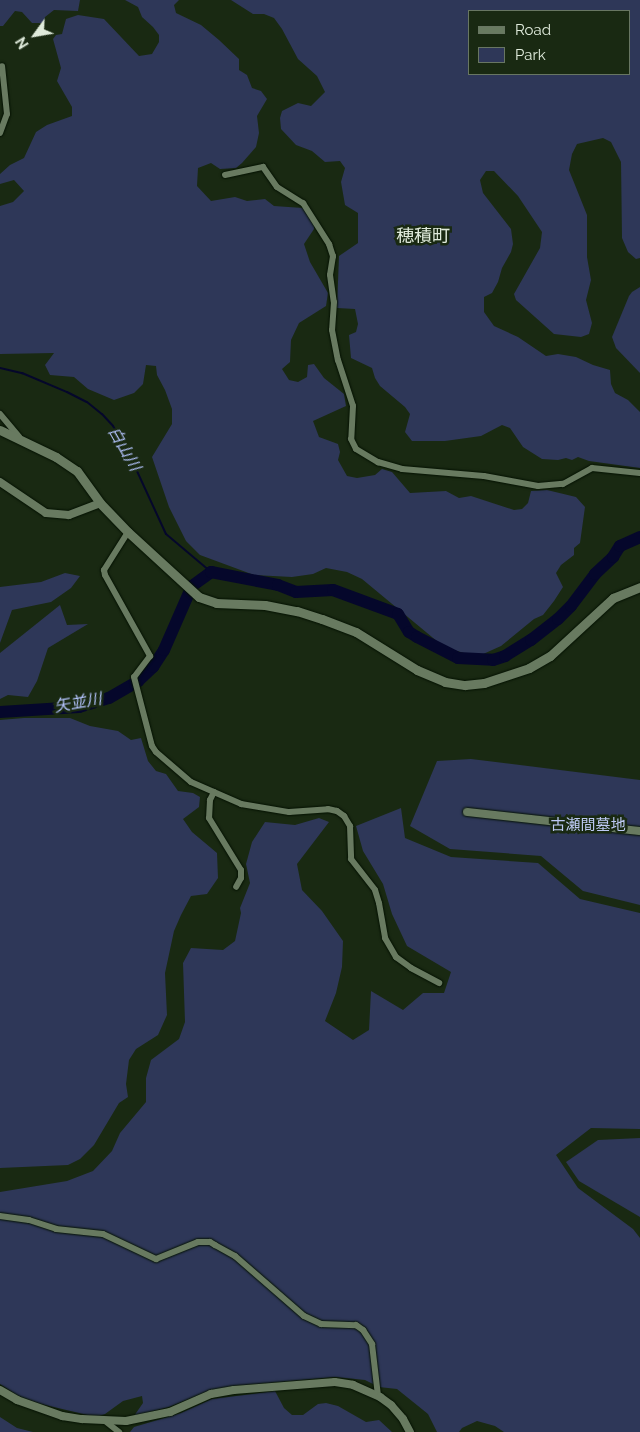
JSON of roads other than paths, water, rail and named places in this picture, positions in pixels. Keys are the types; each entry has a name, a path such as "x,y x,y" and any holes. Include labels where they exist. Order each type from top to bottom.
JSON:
{"main road":[{"path":"0,430 26,441 77,470 100,503 128,532 199,597 216,603 265,605 297,610 356,632 417,670 436,679 465,684 496,680 541,662 613,598 640,587"}],"street":[{"path":"0,133 7,114 2,66"},
{"path":"225,175 263,166 277,187 297,198 308,208 329,244 333,256 330,275 334,302 332,330 338,360 353,406 351,439 354,447 388,466 402,469 484,476 538,486 563,484 592,468 640,473"},
{"path":"0,414 16,435 26,441"},
{"path":"0,482 46,513 69,515 100,503"},
{"path":"128,532 104,570 150,656 134,678 152,746 173,769 191,782 241,804 289,812 328,809 337,811 344,816 350,826 351,860 375,890 385,938 396,957 439,984"},
{"path":"214,792 210,800 209,818 241,870 236,887"},
{"path":"467,812 640,832"},
{"path":"0,1216 29,1220 56,1229 103,1234 156,1259 163,1258 189,1245 210,1242 234,1256 304,1316 321,1324 351,1324 360,1327 372,1344 378,1396"},
{"path":"0,1390 17,1400 62,1416 105,1421 148,1418 170,1412 211,1394 234,1390 335,1382 353,1385 378,1396 391,1405 403,1419 410,1432"},
{"path":"105,1421 119,1432"}],"waterway":[{"name":"白山川","path":"0,368 22,373 67,392 87,402 102,414 113,426 125,445 166,534 211,572"},
{"name":"矢並川","path":"0,712 79,707 109,698 138,681 153,667 164,650 192,586 211,572 278,585 296,592 333,590 398,614 409,632 458,658 493,660 505,656 531,640 558,619 571,606 595,574 613,557 620,546 640,537"}],"district":[{"name":"穂積町","path":"423,236"}],"park label":[{"name":"古瀬間墓地","path":"588,826"}]}
